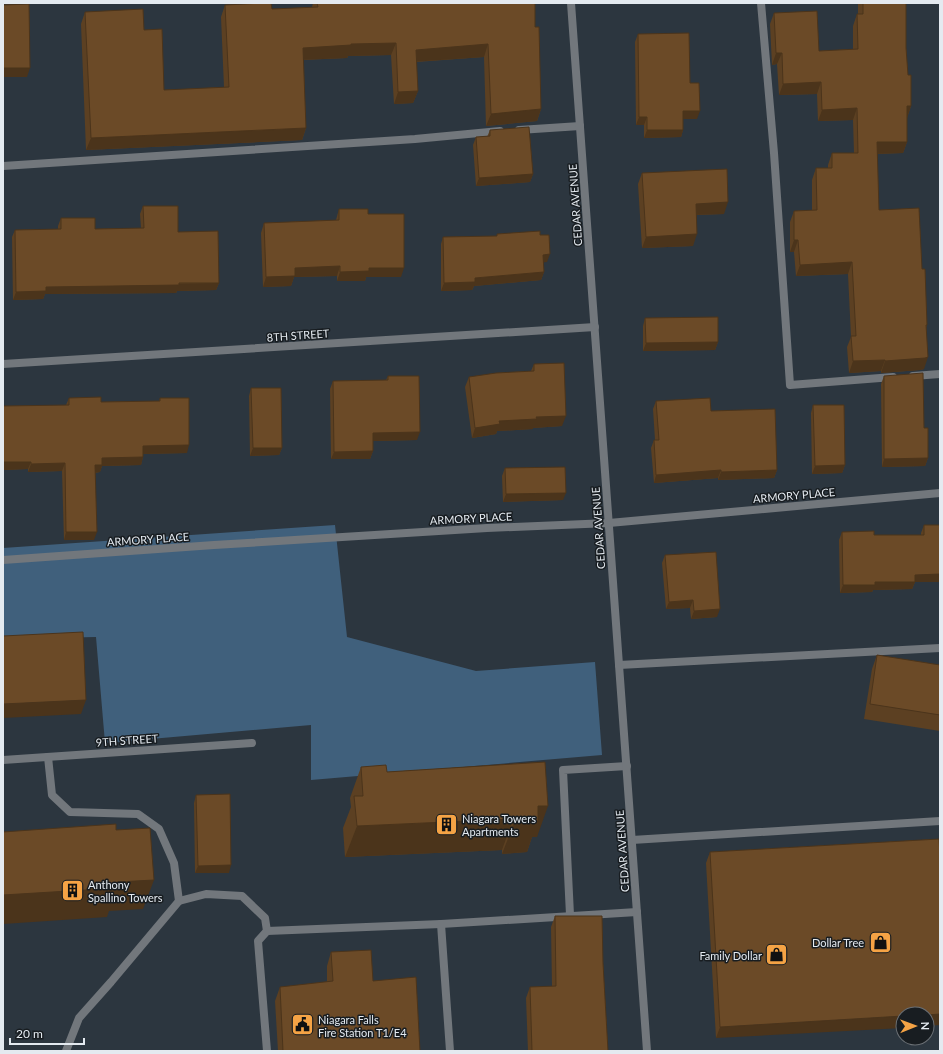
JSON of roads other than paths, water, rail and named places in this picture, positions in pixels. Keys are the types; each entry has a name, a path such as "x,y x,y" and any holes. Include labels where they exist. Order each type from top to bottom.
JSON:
{"street":[{"name":"CEDAR AVENUE","path":"571,3 647,1051"},
{"path":"762,3 790,385 940,374"},
{"path":"3,166 407,140 509,130 580,126"},
{"name":"8TH STREET","path":"3,364 595,327"},
{"name":"ARMORY PLACE","path":"3,560 487,528 609,523 940,493"},
{"path":"619,665 940,648"},
{"name":"9TH STREET","path":"3,760 252,743"},
{"path":"48,757 52,795 70,812 138,814 158,829 174,864 179,900"},
{"path":"570,915 563,770 627,766"},
{"path":"632,840 940,822"},
{"path":"66,1051 79,1018 179,900 206,894 242,896 265,918 268,931"},
{"path":"267,1051 258,941 268,931 441,924 637,912"},
{"path":"441,924 450,1051"}],"place":[{"name":"Niagara Towers Apartments","path":"446,824"},
{"name":"Anthony Spallino Towers","path":"72,890"},
{"name":"Dollar Tree","path":"880,942"},
{"name":"Family Dollar","path":"777,955"},
{"name":"Niagara Falls Fire Station T1/E4","path":"302,1025"}]}
